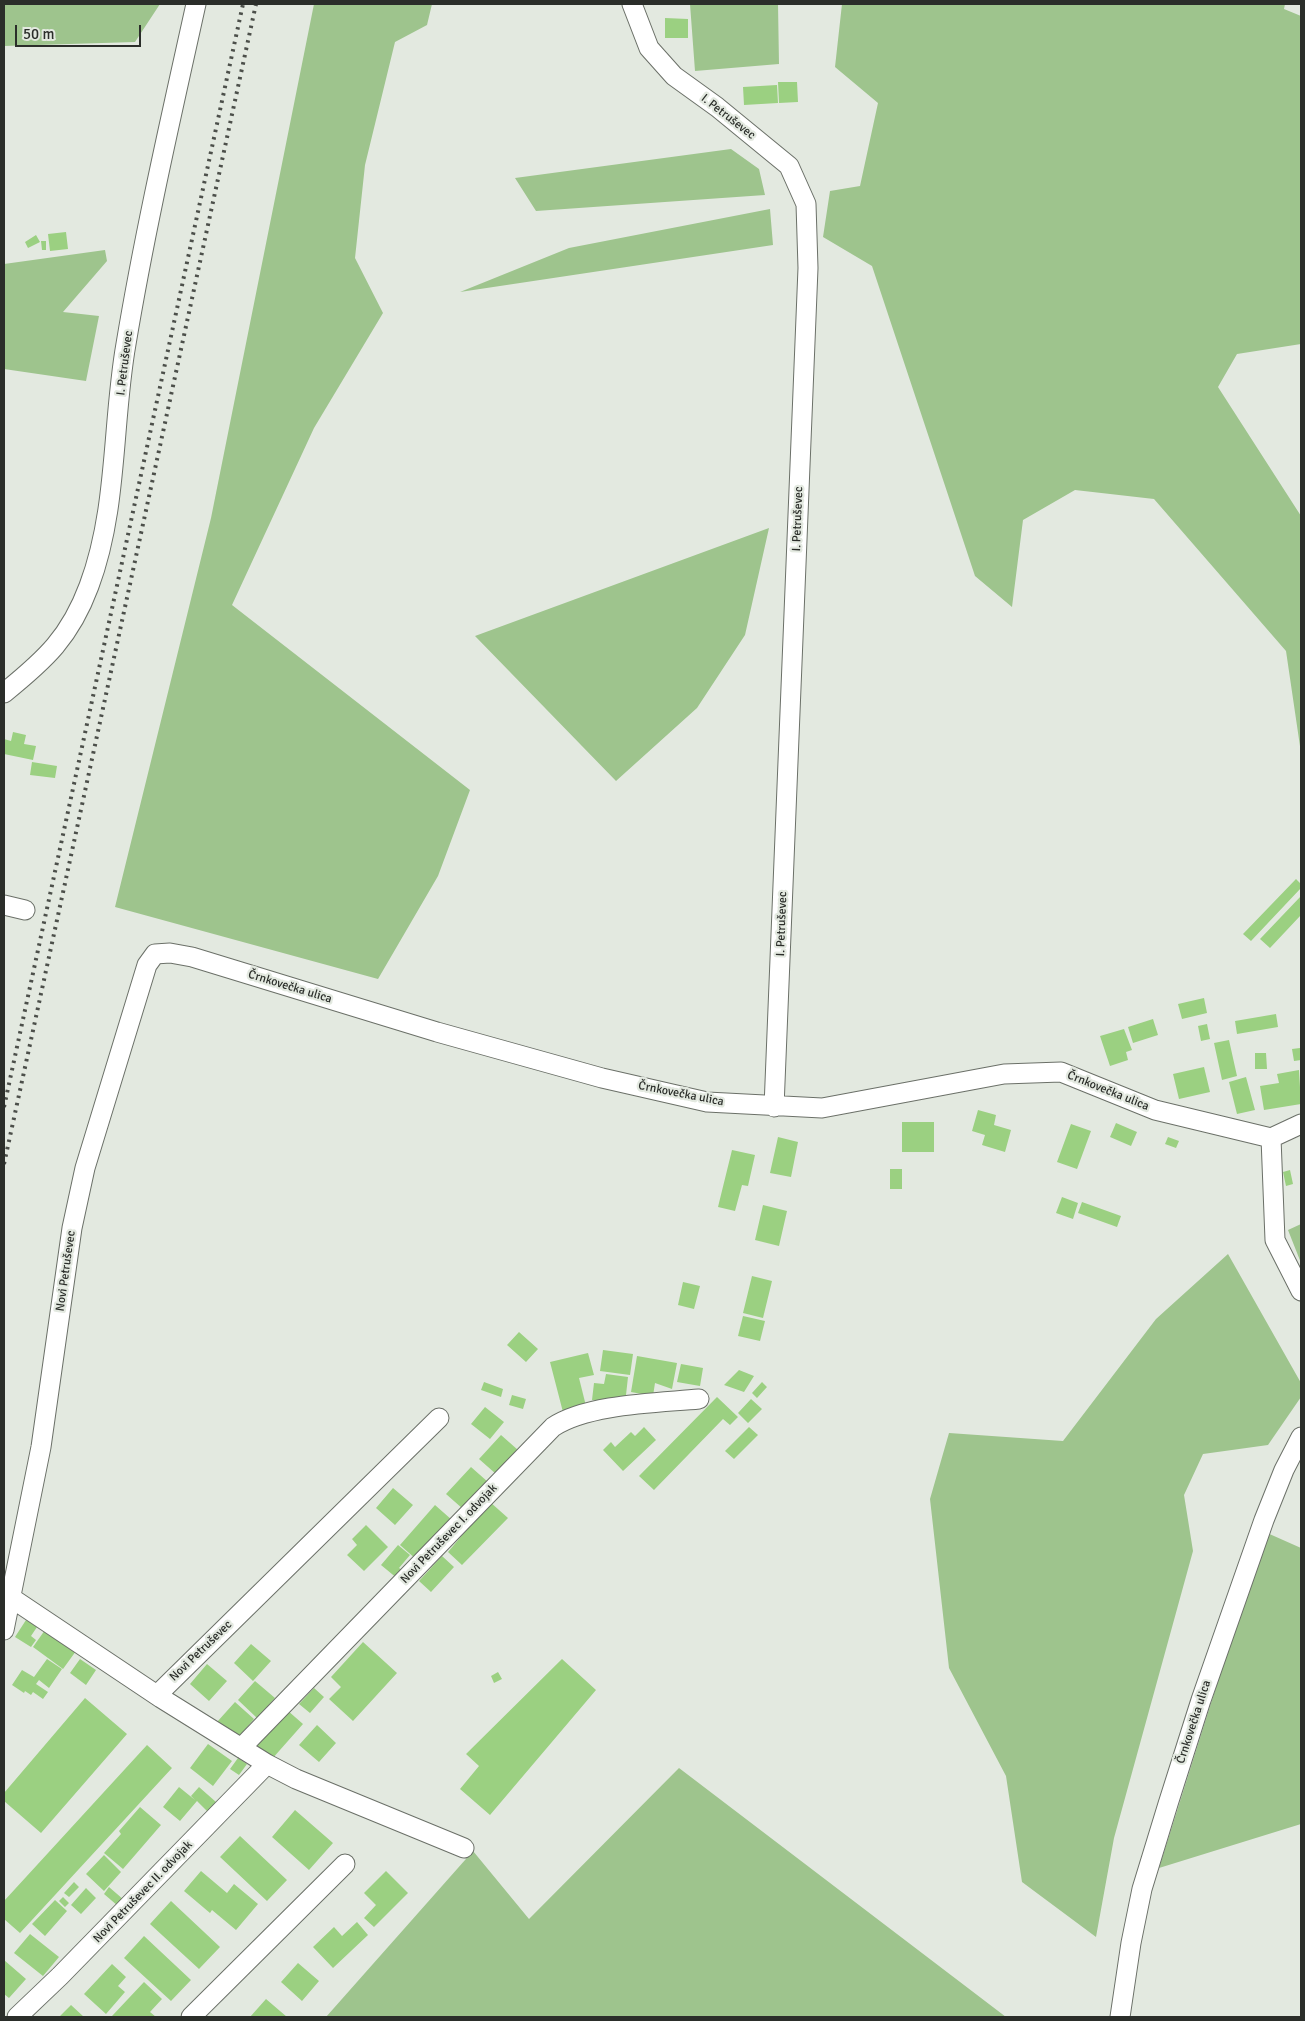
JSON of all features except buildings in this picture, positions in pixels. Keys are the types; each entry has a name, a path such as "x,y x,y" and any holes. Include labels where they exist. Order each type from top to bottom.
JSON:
{"street":[{"name":"I. Petruševec","path":"4,693 43,662 61,640 86,593 98,557 113,472 125,346 163,150 196,4"},
{"name":"I. Petruševec","path":"632,4 649,48 674,76 717,107 788,166 806,204 808,268 774,1107"},
{"path":"4,905 25,910"},
{"name":"Črnkovečka ulica","path":"155,954 170,953 192,957 437,1032 602,1078 707,1102 774,1107 822,1108 1004,1074 1061,1072 1154,1110 1270,1138"},
{"name":"Novi Petruševec","path":"4,1630 41,1448 72,1228 85,1168 146,965 155,954"},
{"path":"1301,1124 1270,1138 1275,1240 1301,1291"},
{"name":"Novi Petruševec I. odvojak","path":"241,1748 553,1427 565,1419 589,1412 699,1399"},
{"name":"Novi Petruševec","path":"157,1695 439,1418"},
{"name":"Črnkovečka ulica","path":"1120,2017 1131,1943 1142,1889 1168,1804 1201,1700 1264,1520 1284,1470 1301,1437"},
{"path":"10,1597 157,1695 267,1764 296,1779 464,1848"},
{"name":"Novi Petruševec II. odvojak","path":"17,2017 67,1969 267,1764"},
{"path":"191,2017 345,1864"}],"green space":[{"path":"4,4 160,4 135,42 4,46"},
{"path":"314,4 432,4 427,25 395,42 365,165 355,258 383,313 314,428 232,605 470,790 438,876 378,979 115,907 211,518"},
{"path":"690,4 778,4 779,64 695,71"},
{"path":"842,4 1285,4 1284,9 1301,16 1301,344 1237,354 1218,387 1301,516 1301,753 1286,651 1154,499 1075,490 1023,520 1012,607 975,576 872,266 823,237 830,191 860,186 878,103 835,67"},
{"path":"731,149 759,169 765,195 536,211 515,178"},
{"path":"770,209 773,245 460,292 569,248"},
{"path":"105,250 107,261 63,312 99,316 86,381 4,369 4,264"},
{"path":"769,528 745,635 697,708 616,781 475,636"},
{"path":"1301,1224 1301,1263 1288,1230"},
{"path":"1228,1254 1301,1383 1301,1397 1268,1445 1203,1454 1184,1495 1193,1551 1114,1838 1096,1937 1022,1882 1006,1776 949,1668 930,1499 949,1433 1063,1441 1156,1319"},
{"path":"1265,1532 1301,1548 1301,1824 1159,1868"},
{"path":"679,1768 1006,2017 326,2017 473,1851 529,1919"}],"railway":[{"path":"4,1107 243,4"},
{"path":"4,1164 256,4"}]}
